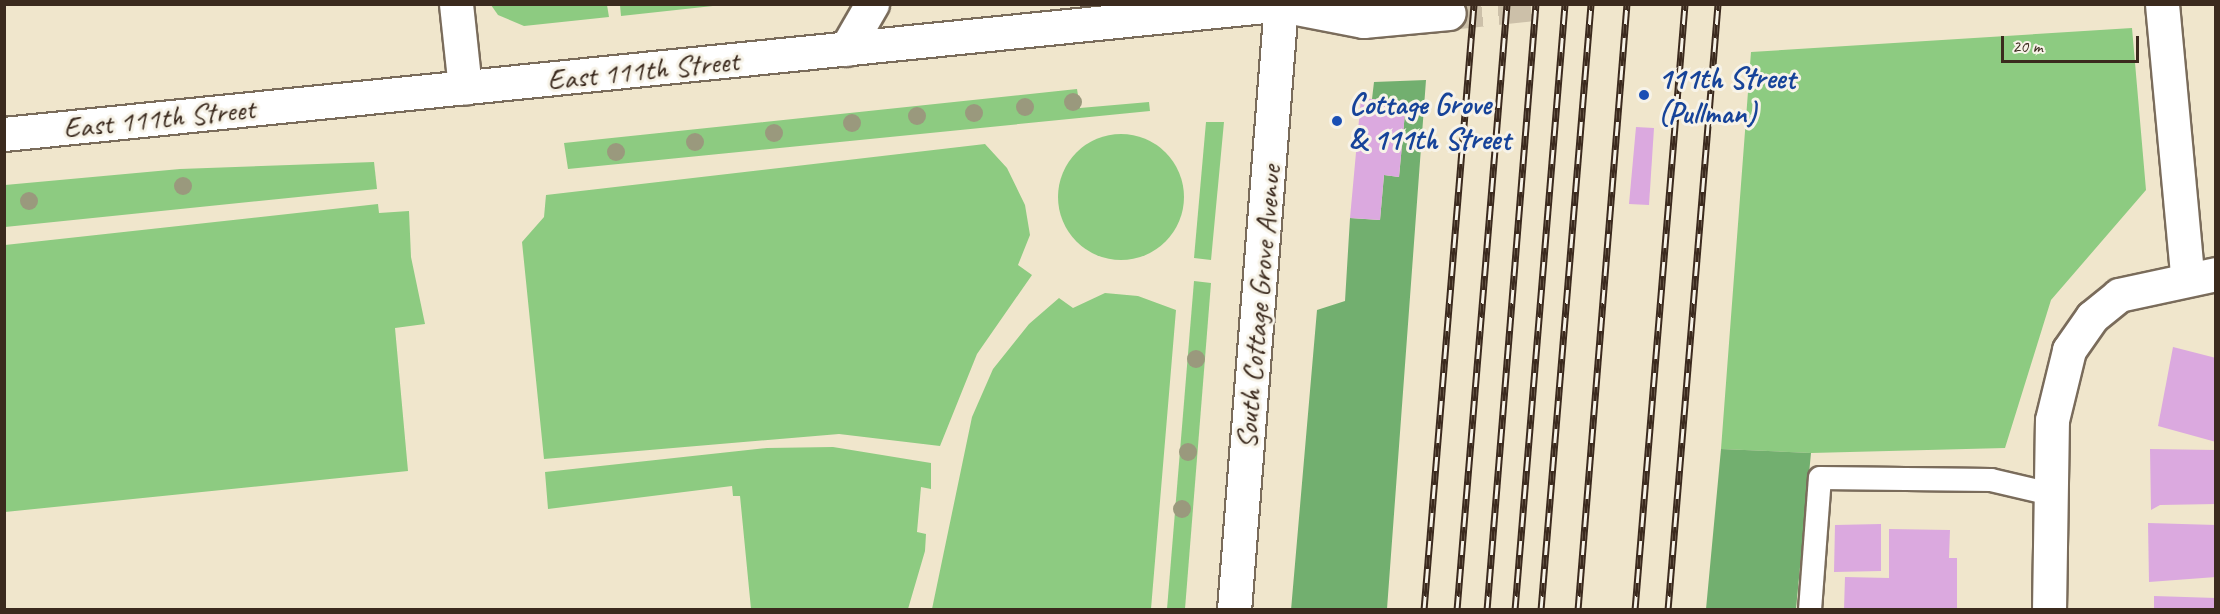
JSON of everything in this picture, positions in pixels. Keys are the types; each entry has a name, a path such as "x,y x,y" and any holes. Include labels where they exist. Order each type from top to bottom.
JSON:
{"main road":[{"path":"456,4 465,88"},
{"path":"846,49 872,4"},
{"path":"2049,609 2047,493 2052,420 2069,350 2092,317 2119,296 2201,275 2162,4"},
{"name":"East 111th Street","path":"4,134 846,49 1149,11 1282,5 1363,21 1449,13"},
{"name":"South Cottage Grove Avenue","path":"1234,609 1282,5"}],"lane":[{"path":"1810,609 1820,478 1991,480 2047,493"}],"green space":[{"path":"620,4 722,5 621,16"},
{"path":"491,5 607,5 609,17 524,26 498,15"},
{"path":"2132,28 2146,190 2051,300 2005,448 1811,453 1721,449 1751,52"},
{"path":"1426,80 1387,609 1291,610 1317,310 1345,301 1350,218 1380,220 1384,175 1399,177 1406,102 1372,99 1374,82"},
{"path":"1077,89 1080,108 1149,102 1150,111 568,169 564,143"},
{"path":"1206,122 1224,122 1211,260 1194,258"},
{"path":"1121,134 1145,139 1165,153 1179,173 1184,197 1179,221 1165,241 1145,255 1121,260 1097,255 1077,241 1063,221 1058,197 1063,173 1077,153 1097,139"},
{"path":"985,144 1007,168 1025,205 1030,235 1018,265 1032,275 977,354 940,446 839,434 544,459 522,242 544,217 546,195"},
{"path":"374,162 377,189 5,227 5,185 180,169"},
{"path":"378,204 379,213 409,211 411,257 425,324 395,328 408,471 5,512 5,245"},
{"path":"1194,281 1211,283 1185,609 1167,609"},
{"path":"1105,293 1138,296 1176,310 1151,609 932,609 972,417 993,369 1029,324 1059,298 1073,308"},
{"path":"833,447 931,463 931,489 921,487 917,532 926,534 925,551 908,609 751,609 740,496 733,496 732,486 548,509 545,472 767,448"},
{"path":"1721,449 1811,453 1796,609 1706,609"}],"building":[{"path":"1361,98 1406,102 1399,177 1384,175 1380,220 1350,218"},
{"path":"1636,127 1654,128 1649,205 1629,204"},
{"path":"2173,347 2216,358 2216,442 2158,426"},
{"path":"2150,449 2216,450 2216,504 2160,505 2151,510"},
{"path":"2148,523 2216,525 2216,577 2149,582"},
{"path":"1881,524 1881,571 1834,572 1835,525"},
{"path":"1889,529 1950,530 1949,558 1957,558 1957,609 1844,609 1845,577 1889,578"},
{"path":"2154,596 2216,598 2216,610 2154,610"}],"tunnel":[{"path":"1449,13 1534,4"}],"railway":[{"path":"1424,610 1474,4"},
{"path":"1457,610 1507,4"},
{"path":"1487,610 1536,4"},
{"path":"1515,610 1565,4"},
{"path":"1541,610 1591,4"},
{"path":"1578,610 1627,4"},
{"path":"1635,610 1685,4"},
{"path":"1668,610 1718,4"}],"place":[{"name":"111th Street (Pullman)","path":"1644,95"},
{"name":"Cottage Grove & 111th Street","path":"1337,121"}]}
